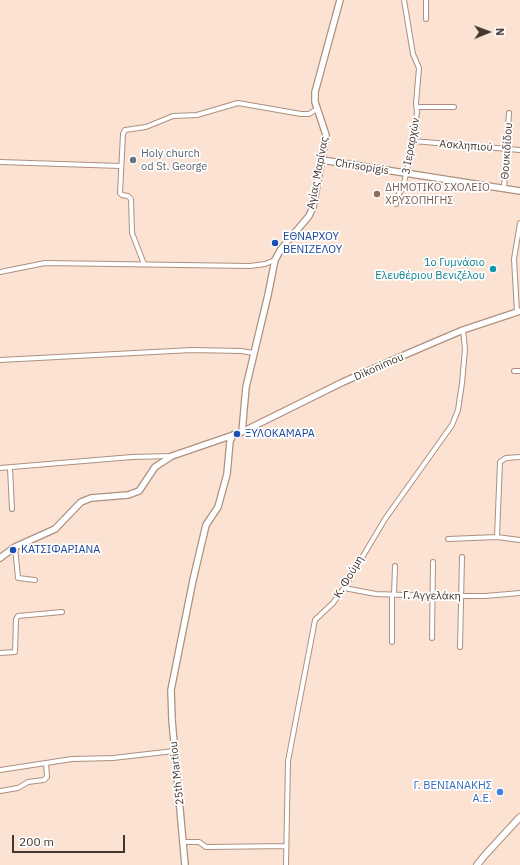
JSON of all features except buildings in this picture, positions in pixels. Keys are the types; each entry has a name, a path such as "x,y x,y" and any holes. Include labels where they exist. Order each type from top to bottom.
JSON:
{"main road":[{"name":"Αγίας Μαρίνας","path":"242,432 246,387 275,260 281,249 309,216 313,207 326,135 315,98 316,88 340,0"},
{"name":"Chrisopigis","path":"322,160 520,191"},
{"name":"Dikonimou","path":"0,558 15,547 55,529 81,502 91,498 128,495 139,491 155,467 172,456 242,432 343,382 463,330 518,311"},
{"name":"25th Martiou","path":"185,865 174,751 172,681 196,566 208,522 218,507 227,474 230,441 233,435"},
{"path":"477,865 520,817"}],"street":[{"name":"3 Ιεραρχών","path":"396,204 397,197 403,188 413,141 417,108 419,68 413,54 404,0"},
{"path":"426,0 426,19"},
{"path":"144,264 132,233 131,198 120,193 123,134 127,129 146,127 173,116 202,114 238,103 301,114 308,114 318,109"},
{"path":"417,108 454,107"},
{"name":"Θουκιδίδου","path":"504,189 509,113"},
{"name":"Ασκληπιού","path":"413,141 520,150"},
{"path":"0,162 121,166"},
{"path":"518,311 514,259 520,223"},
{"path":"0,272 44,263 258,265 275,260"},
{"name":"Κ. Φούμη","path":"286,865 288,761 315,620 333,603 344,588 385,518 452,425 458,410 462,383 465,349 463,330"},
{"path":"0,360 192,350 241,351 254,353"},
{"path":"514,371 520,371"},
{"path":"0,468 132,457 172,456"},
{"path":"496,537 500,465 502,460 520,457"},
{"path":"10,468 12,509"},
{"path":"448,538 496,537 520,540"},
{"path":"15,547 18,578 35,580"},
{"path":"460,647 462,557"},
{"path":"432,638 433,562"},
{"path":"392,642 395,566"},
{"name":"Γ. Αγγελάκη","path":"344,588 376,594 393,595 461,596 520,593"},
{"path":"0,653 15,652 16,619 18,616 62,612"},
{"path":"0,770 72,759 113,758 174,751"},
{"path":"0,791 18,788 28,782 44,780 47,777 46,763"},
{"path":"183,842 199,842 206,847 286,846"}],"place":[{"name":"Holy church od St. George","path":"133,160"},
{"name":"ΔΗΜΟΤΙΚΟ ΣΧΟΛΕΙΟ ΧΡΥΣΟΠΗΓΗΣ","path":"377,194"},
{"name":"ΕΘΝΑΡΧΟΥ ΒΕΝΙΖΕΛΟΥ","path":"275,243"},
{"name":"1ο Γυμνάσιο Ελευθέριου Βενιζέλου","path":"493,269"},
{"name":"ΞΥΛΟΚΑΜΑΡΑ","path":"237,434"},
{"name":"ΚΑΤΣΙΦΑΡΙΑΝΑ","path":"13,550"},
{"name":"Γ. ΒΕΝΙΑΝΑΚΗΣ A.E.","path":"500,792"}]}
